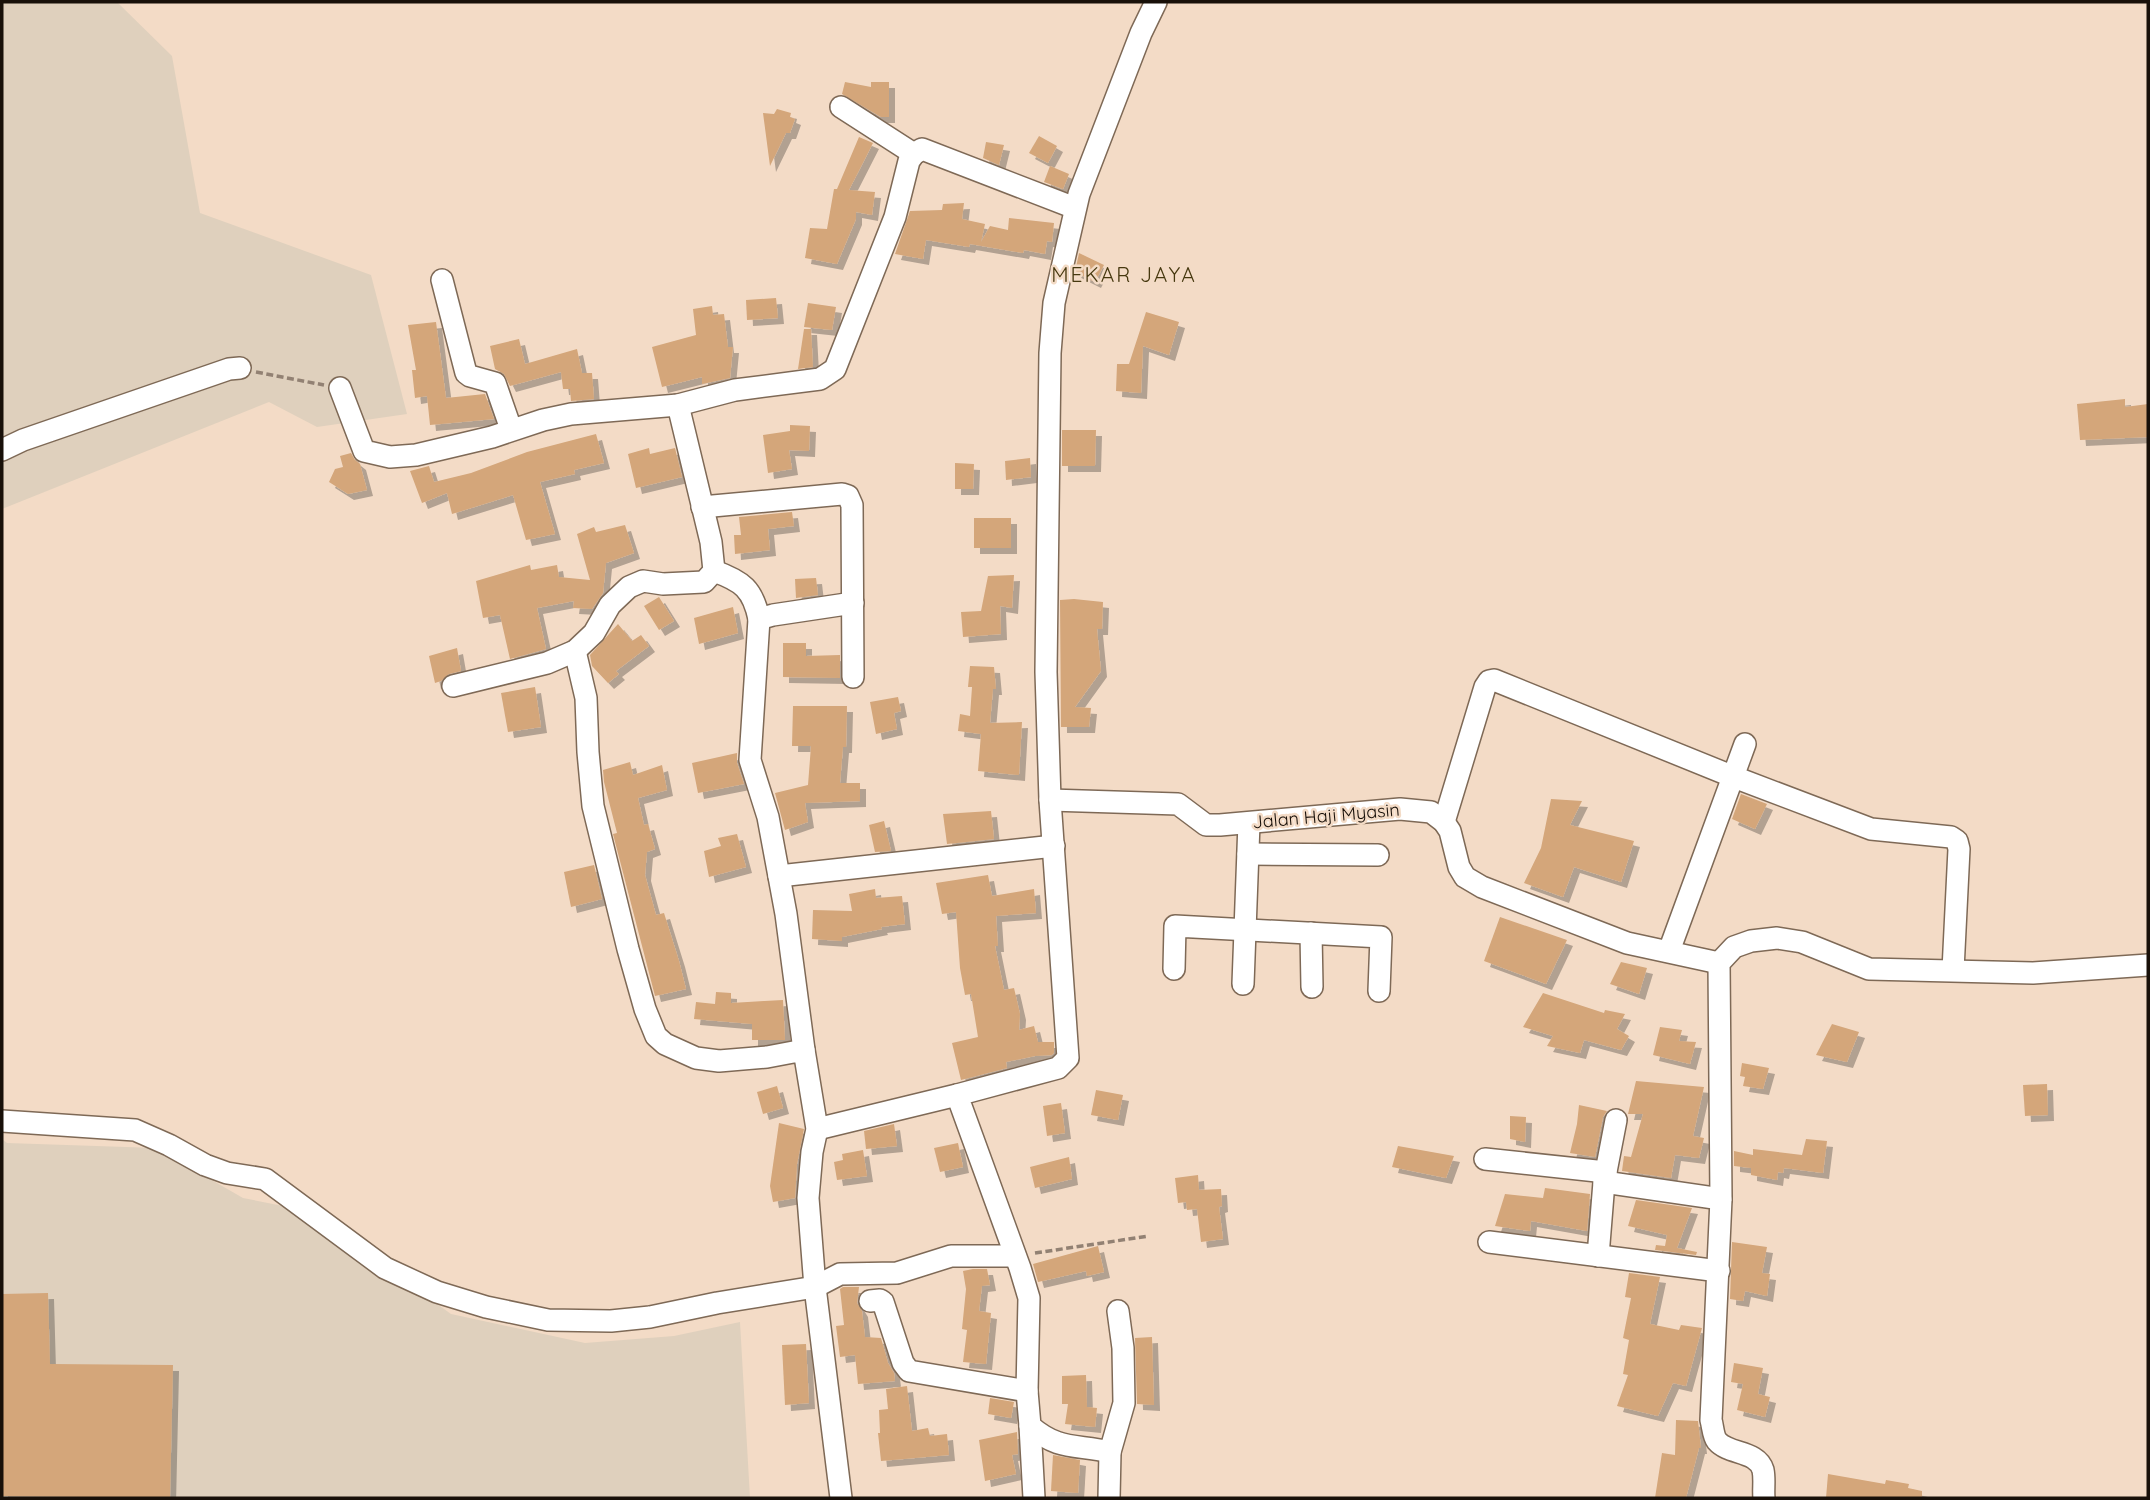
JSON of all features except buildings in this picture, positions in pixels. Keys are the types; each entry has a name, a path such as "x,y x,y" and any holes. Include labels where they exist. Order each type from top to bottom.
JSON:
{"street":[{"path":"817,1129 1058,1068 1068,1058 1050,800 1046,672 1050,353 1054,303 1074,208 1141,33 1156,2"},
{"path":"841,107 914,154"},
{"path":"340,388 364,451 401,457 450,449 511,429 571,414 678,405 735,390 820,379 835,369 895,217 909,161 914,154 922,149 1074,208"},
{"path":"442,280 467,373 495,383 511,429"},
{"path":"2,450 23,440 235,369"},
{"path":"453,685 547,663 575,651 594,633 610,605 629,587 643,581 663,584 704,582 714,571 711,542 678,405"},
{"path":"702,507 842,494 848,496 852,505 853,677"},
{"path":"714,571 746,592 759,619 750,760 768,817 779,876 817,1129 808,1198 815,1287 841,1498"},
{"path":"759,619 853,603"},
{"path":"575,651 586,698 587,752 593,806 628,949 645,1009 656,1036 664,1044 696,1058 719,1060 767,1057 804,1050"},
{"path":"1720,962 1627,943 1482,887 1465,877 1459,867 1450,831 1444,822 1489,681 1494,680 1871,829 1943,834 1957,841 1959,849 1953,970"},
{"path":"1669,951 1745,744"},
{"name":"Jalan Haji Myasin","path":"1050,800 1178,804 1206,825 1400,808 1431,812 1444,822"},
{"path":"1243,985 1249,823"},
{"path":"779,876 1054,846"},
{"path":"1248,854 1378,855"},
{"path":"1174,969 1175,926 1381,937 1379,991"},
{"path":"1311,933 1312,987"},
{"path":"1764,1498 1763,1469 1753,1458 1724,1446 1714,1435 1712,1420 1721,1199 1720,962 1734,947 1751,941 1777,938 1802,942 1869,969 2033,973 2148,965"},
{"path":"957,1095 1029,1298 1027,1391 1034,1498"},
{"path":"1598,1256 1605,1177 1616,1120"},
{"path":"2,1121 135,1130 205,1165 227,1173 265,1179 385,1268 437,1292 515,1314 548,1320 611,1321 650,1317 815,1287 840,1274 897,1273 951,1256 1016,1256"},
{"path":"1485,1159 1605,1177 1721,1199"},
{"path":"1489,1242 1719,1271"},
{"path":"870,1301 883,1302 903,1363 909,1371 1027,1391"},
{"path":"1109,1498 1110,1452 1124,1403 1123,1348 1118,1311"},
{"path":"1030,1426 1045,1439 1070,1447 1110,1452"}],"path":[{"path":"235,369 340,388"},
{"path":"1016,1256 1149,1236"}],"shaded area":[{"path":"2,2 117,2 172,56 200,213 371,275 407,414 317,427 269,402 2,509"},
{"path":"2,1139 7,1143 156,1148 243,1198 308,1211 451,1314 585,1343 674,1336 740,1322 750,1498 2,1498"}],"district":[{"name":"MEKAR JAYA","path":"1124,275"}]}
